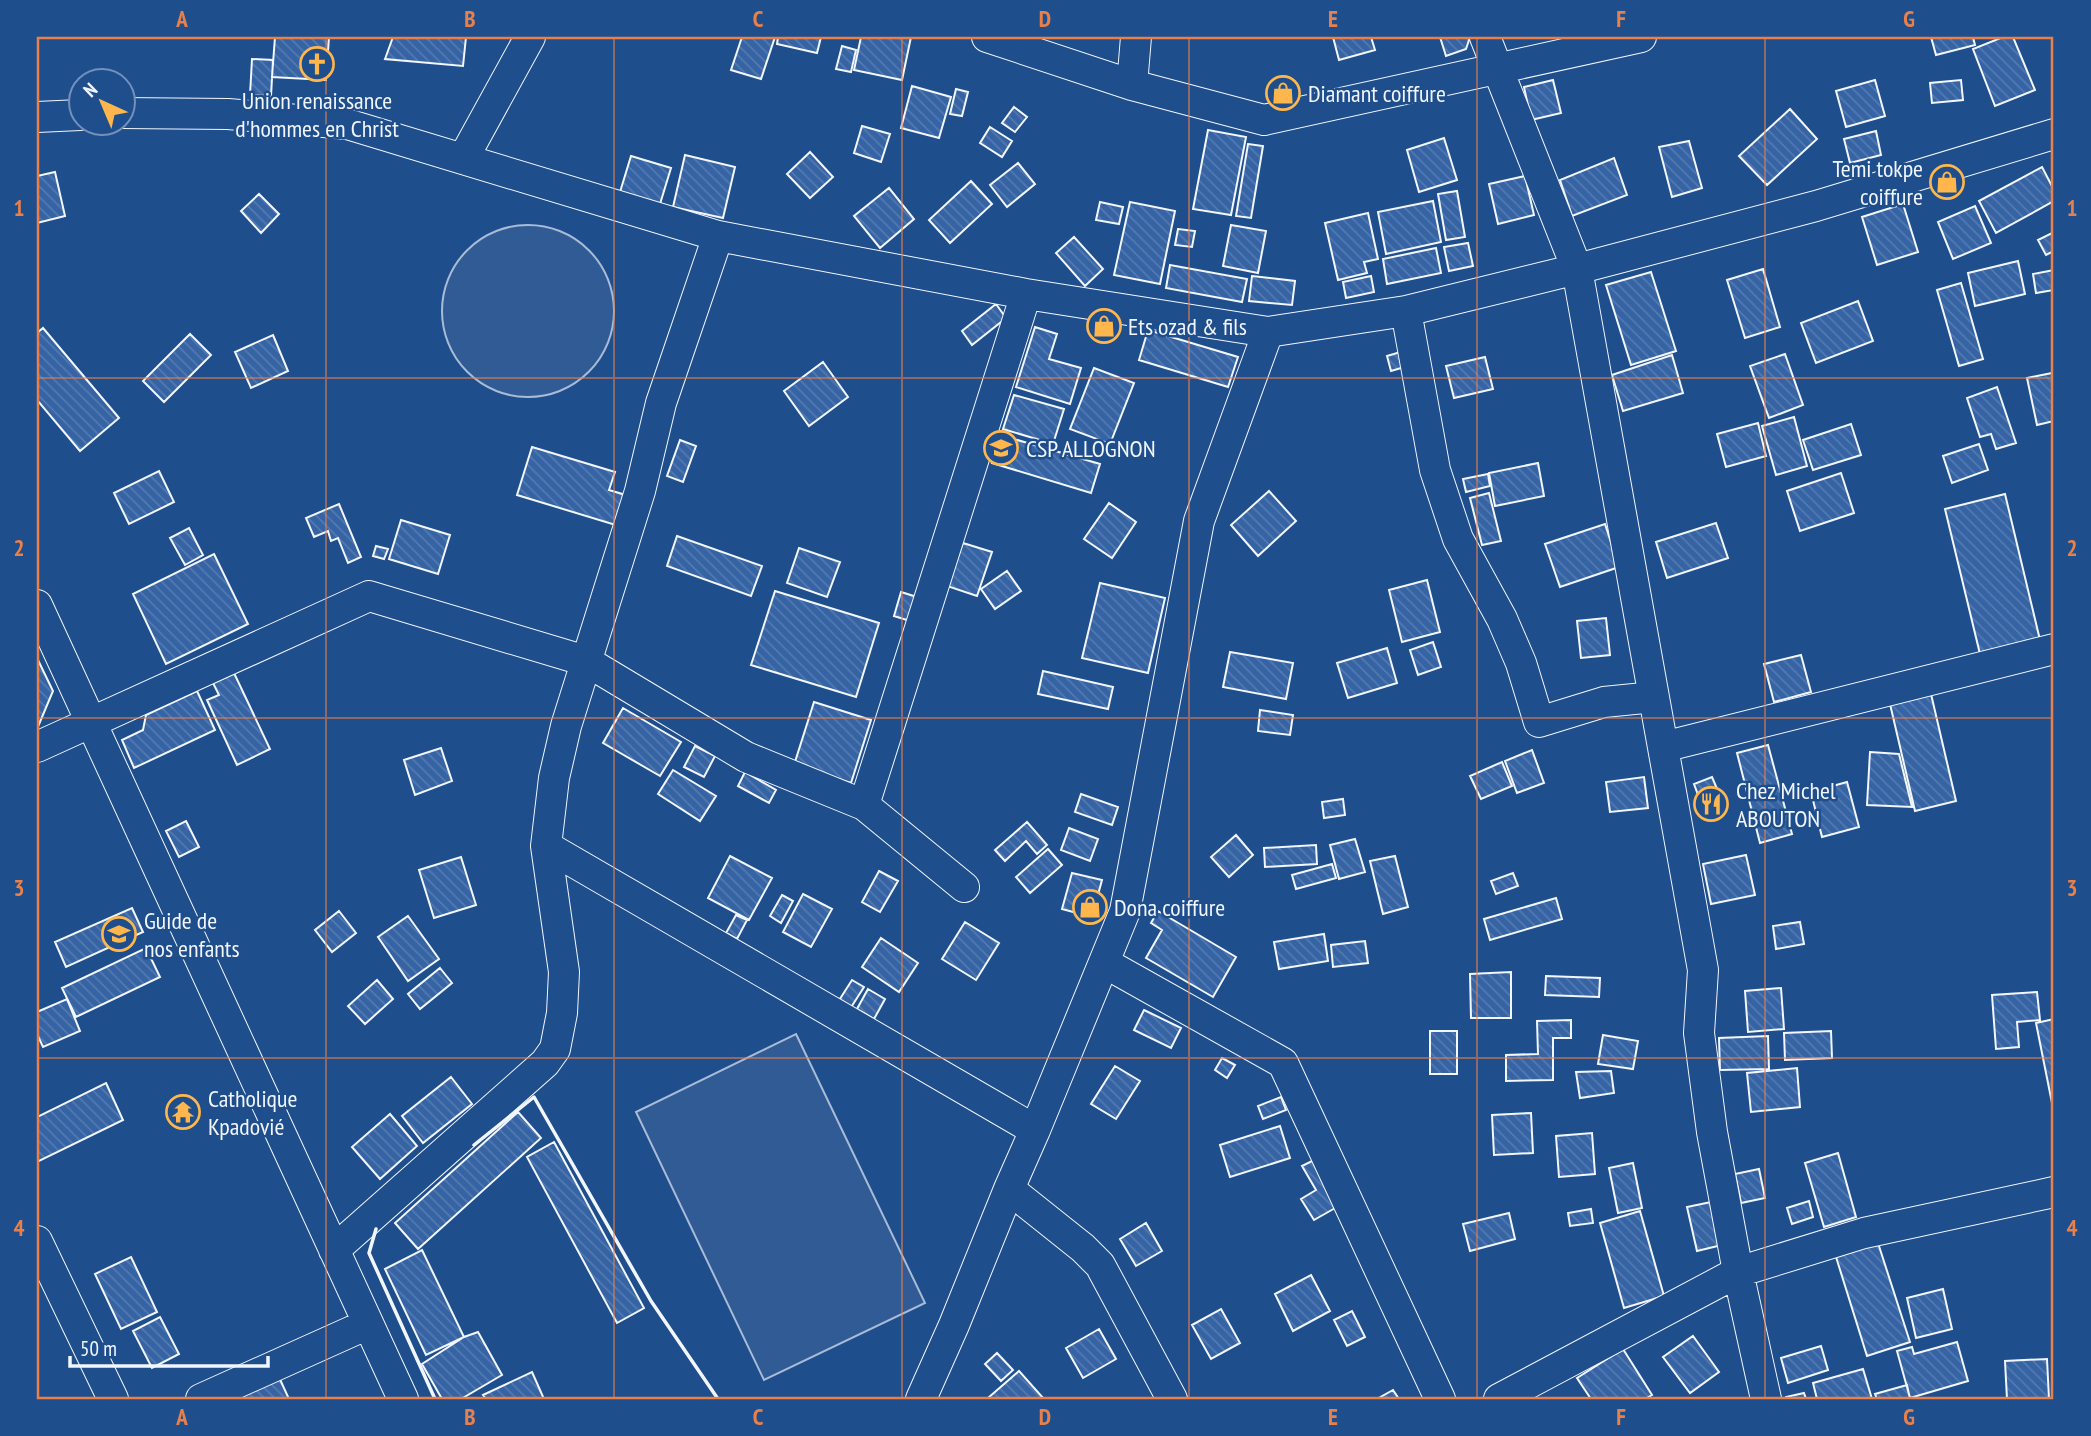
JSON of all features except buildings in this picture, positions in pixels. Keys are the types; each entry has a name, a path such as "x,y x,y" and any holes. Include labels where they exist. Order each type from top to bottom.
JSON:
{"street":[{"path":"463,159 530,37"},
{"path":"987,37 1132,85 1264,120 1641,37"},
{"path":"1132,85 1136,37"},
{"path":"1485,37 1577,269 1703,970 1699,1032 1712,1132 1738,1272 1766,1399"},
{"path":"136,113 228,114 347,124 718,236 1026,295 1268,332 1406,311 1577,269 1816,206 2053,139"},
{"path":"37,117 66,116"},
{"path":"334,1250 545,1063 555,1049 562,1013 564,972 546,846 554,778 566,726 640,491 661,403 718,236"},
{"path":"864,805 1026,295"},
{"path":"1406,311 1435,470 1458,539 1502,619 1521,663 1539,722 1604,702 1654,697"},
{"path":"921,1399 1125,911 1199,521 1268,332"},
{"path":"37,747 369,596 586,661 746,757 864,805 964,887"},
{"path":"37,605 402,1399"},
{"path":"1663,747 2054,649"},
{"path":"546,846 1035,1130"},
{"path":"1105,963 1283,1063 1440,1399"},
{"path":"1009,1189 1083,1248 1100,1265 1172,1399"},
{"path":"1499,1399 1738,1272 1864,1233 2054,1192"},
{"path":"39,1250 113,1399"},
{"path":"201,1399 368,1324"}],"shaded area":[{"path":"528,225 561,231 589,250 608,278 614,311 608,344 589,372 561,391 528,397 495,391 467,372 448,344 442,311 448,278 467,250 495,231"},
{"path":"796,1034 925,1303 764,1380 636,1112"}],"wall":[{"path":"474,1145 534,1097 651,1301 718,1399"},
{"path":"376,1229 369,1253 435,1399"}],"place":[{"name":"Union renaissance d'hommes en Christ","path":"317,64"},
{"name":"Diamant coiffure","path":"1283,93"},
{"name":"Temi tokpe coiffure","path":"1947,182"},
{"name":"Ets ozad & fils","path":"1104,326"},
{"name":"CSP ALLOGNON","path":"1001,448"},
{"name":"Chez Michel ABOUTON","path":"1711,804"},
{"name":"Dona coiffure","path":"1090,907"},
{"name":"Guide de nos enfants","path":"119,934"},
{"name":"Catholique Kpadovié","path":"183,1112"}]}
